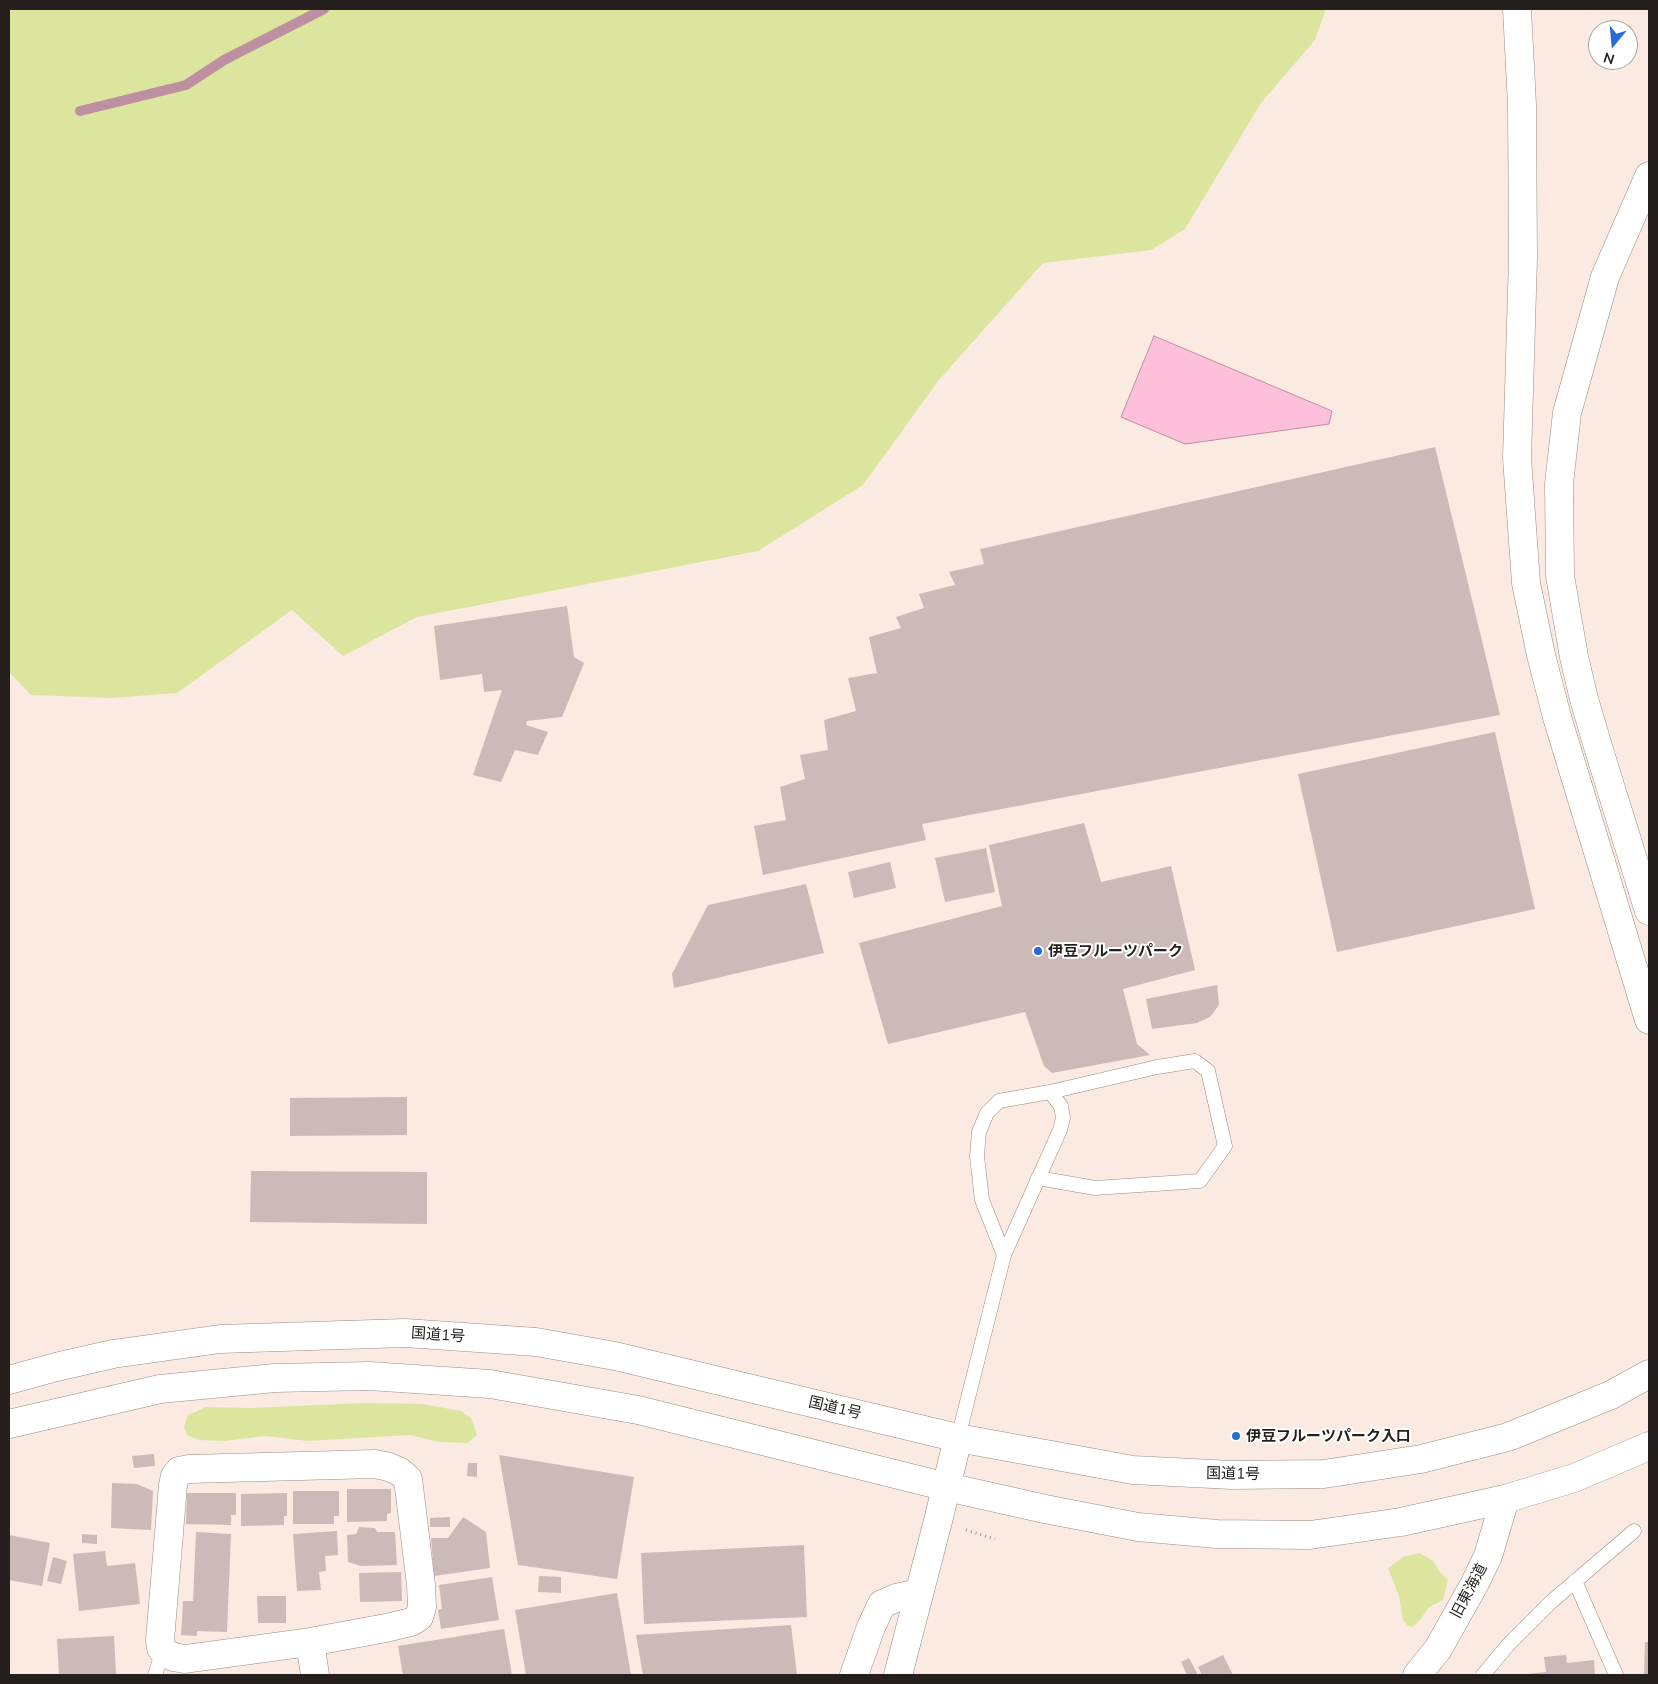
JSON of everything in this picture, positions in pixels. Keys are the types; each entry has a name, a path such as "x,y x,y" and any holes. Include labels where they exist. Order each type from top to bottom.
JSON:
{"main road":[{"path":"1517,9 1522,105 1523,248 1517,458 1526,583 1557,717 1649,1020"},
{"path":"1649,176 1605,277 1567,412 1559,484 1560,576 1574,657 1584,699 1649,911"},
{"name":"国道1号","path":"9,1380 56,1366 113,1354 220,1339 406,1333 536,1342 616,1356 958,1438 1133,1470 1232,1475 1324,1474 1421,1459 1508,1437 1612,1395 1649,1374"},
{"path":"9,1424 160,1389 275,1378 369,1376 490,1384 638,1410 1045,1509 1138,1528 1217,1534 1310,1535 1401,1522 1505,1499 1574,1478 1649,1446"},
{"path":"898,1675 958,1438"},
{"path":"375,1464 400,1472 408,1479 421,1585 422,1606 419,1617 411,1622 386,1628 310,1642 185,1659 173,1657 159,1663 173,1485 175,1476 179,1471 189,1469 375,1464"},
{"name":"旧東海道","path":"1417,1675 1438,1650 1475,1583 1488,1556 1505,1499"},
{"path":"854,1675 871,1627 882,1604 896,1598 919,1593"},
{"path":"310,1642 315,1675"}],"lane":[{"path":"1004,1254 982,1200 977,1156 979,1132 987,1112 999,1101 1050,1092 1157,1067 1195,1061 1208,1071 1225,1146 1200,1181 1095,1188 1038,1178"},
{"path":"958,1438 1004,1254 1060,1130 1063,1118 1061,1106 1050,1092"},
{"path":"1483,1675 1508,1645 1575,1581 1634,1531"},
{"path":"1575,1581 1616,1675"}],"path":[{"path":"938,1521 995,1539"}],"green space":[{"path":"9,9 1326,9 1315,40 1261,103 1185,229 1151,250 1043,263 938,381 863,485 758,551 417,617 343,656 292,610 177,693 111,698 31,695 9,672"},
{"path":"366,1403 422,1404 461,1411 471,1418 477,1435 467,1443 440,1442 409,1435 308,1441 266,1436 224,1441 200,1440 188,1436 184,1427 188,1415 206,1407 251,1408"},
{"path":"1420,1553 1433,1561 1448,1580 1443,1600 1429,1607 1413,1627 1408,1626 1403,1620 1399,1596 1388,1568 1403,1557"}],"shaded area":[{"path":"1154,336 1332,411 1329,424 1185,444 1121,417"}],"building":[{"path":"1435,447 1500,715 922,824 926,840 763,875 754,826 786,820 780,787 805,779 800,755 828,750 824,720 856,711 848,678 877,673 869,637 901,628 896,617 924,608 919,594 955,585 949,572 984,564 980,549"},
{"path":"567,606 574,657 584,663 562,717 527,721 526,725 548,732 538,755 515,750 501,782 473,775 502,690 484,692 482,674 440,680 434,626"},
{"path":"1495,732 1535,909 1337,952 1298,774"},
{"path":"1084,823 1101,882 1171,866 1195,970 1123,989 1137,1044 1150,1055 1052,1073 1044,1066 1025,1012 888,1044 859,943 1002,906 989,845"},
{"path":"986,848 995,892 945,902 935,858"},
{"path":"890,862 896,888 854,898 848,872"},
{"path":"806,884 824,953 674,988 672,974 708,905"},
{"path":"1217,985 1219,1004 1210,1017 1197,1023 1152,1029 1146,999"},
{"path":"407,1097 407,1135 290,1136 290,1098"},
{"path":"251,1171 427,1172 427,1224 250,1222"},
{"path":"154,1454 155,1466 134,1468 132,1456"},
{"path":"499,1455 634,1477 617,1579 518,1565"},
{"path":"468,1463 477,1463 477,1477 467,1476"},
{"path":"112,1483 137,1484 153,1491 151,1530 111,1528"},
{"path":"347,1489 391,1489 391,1513 387,1514 387,1521 347,1522"},
{"path":"293,1491 339,1491 339,1516 334,1516 334,1524 293,1524"},
{"path":"187,1493 236,1493 236,1515 231,1515 231,1525 186,1524"},
{"path":"287,1493 287,1516 284,1516 284,1525 241,1526 241,1494"},
{"path":"450,1517 450,1527 430,1527 430,1518"},
{"path":"463,1517 486,1532 490,1568 434,1576 431,1538 448,1538"},
{"path":"359,1527 375,1528 377,1532 395,1532 397,1565 361,1566 348,1562 347,1535 356,1534"},
{"path":"337,1531 338,1555 325,1556 326,1571 319,1572 321,1590 297,1591 293,1534"},
{"path":"196,1532 231,1534 227,1632 197,1631 197,1636 181,1635 183,1601 193,1601"},
{"path":"82,1534 97,1535 97,1544 82,1543"},
{"path":"9,1535 50,1543 42,1586 9,1580"},
{"path":"804,1545 807,1617 644,1624 641,1553"},
{"path":"105,1551 107,1566 135,1563 140,1604 79,1611 73,1554"},
{"path":"53,1557 67,1561 61,1584 47,1581"},
{"path":"401,1572 402,1601 360,1602 359,1573"},
{"path":"539,1576 561,1577 561,1593 538,1592"},
{"path":"492,1577 499,1620 441,1629 438,1610 442,1609 439,1585"},
{"path":"617,1593 631,1675 526,1675 515,1610"},
{"path":"257,1596 286,1596 286,1623 258,1623"},
{"path":"791,1625 797,1675 643,1675 636,1635"},
{"path":"504,1629 512,1675 403,1675 398,1646"},
{"path":"114,1636 116,1674 59,1675 57,1639"},
{"path":"1645,1642 1649,1642 1649,1675 1644,1675"},
{"path":"1223,1655 1233,1675 1202,1675 1198,1667"},
{"path":"1566,1655 1567,1663 1594,1660 1595,1675 1526,1675 1546,1672 1544,1657"},
{"path":"1189,1658 1198,1675 1187,1675 1181,1662"}],"waterway":[{"path":"80,111 186,85 224,60 324,9"}],"place":[{"name":"伊豆フルーツパーク","path":"1038,951"},
{"name":"伊豆フルーツパーク入口","path":"1236,1436"}]}
